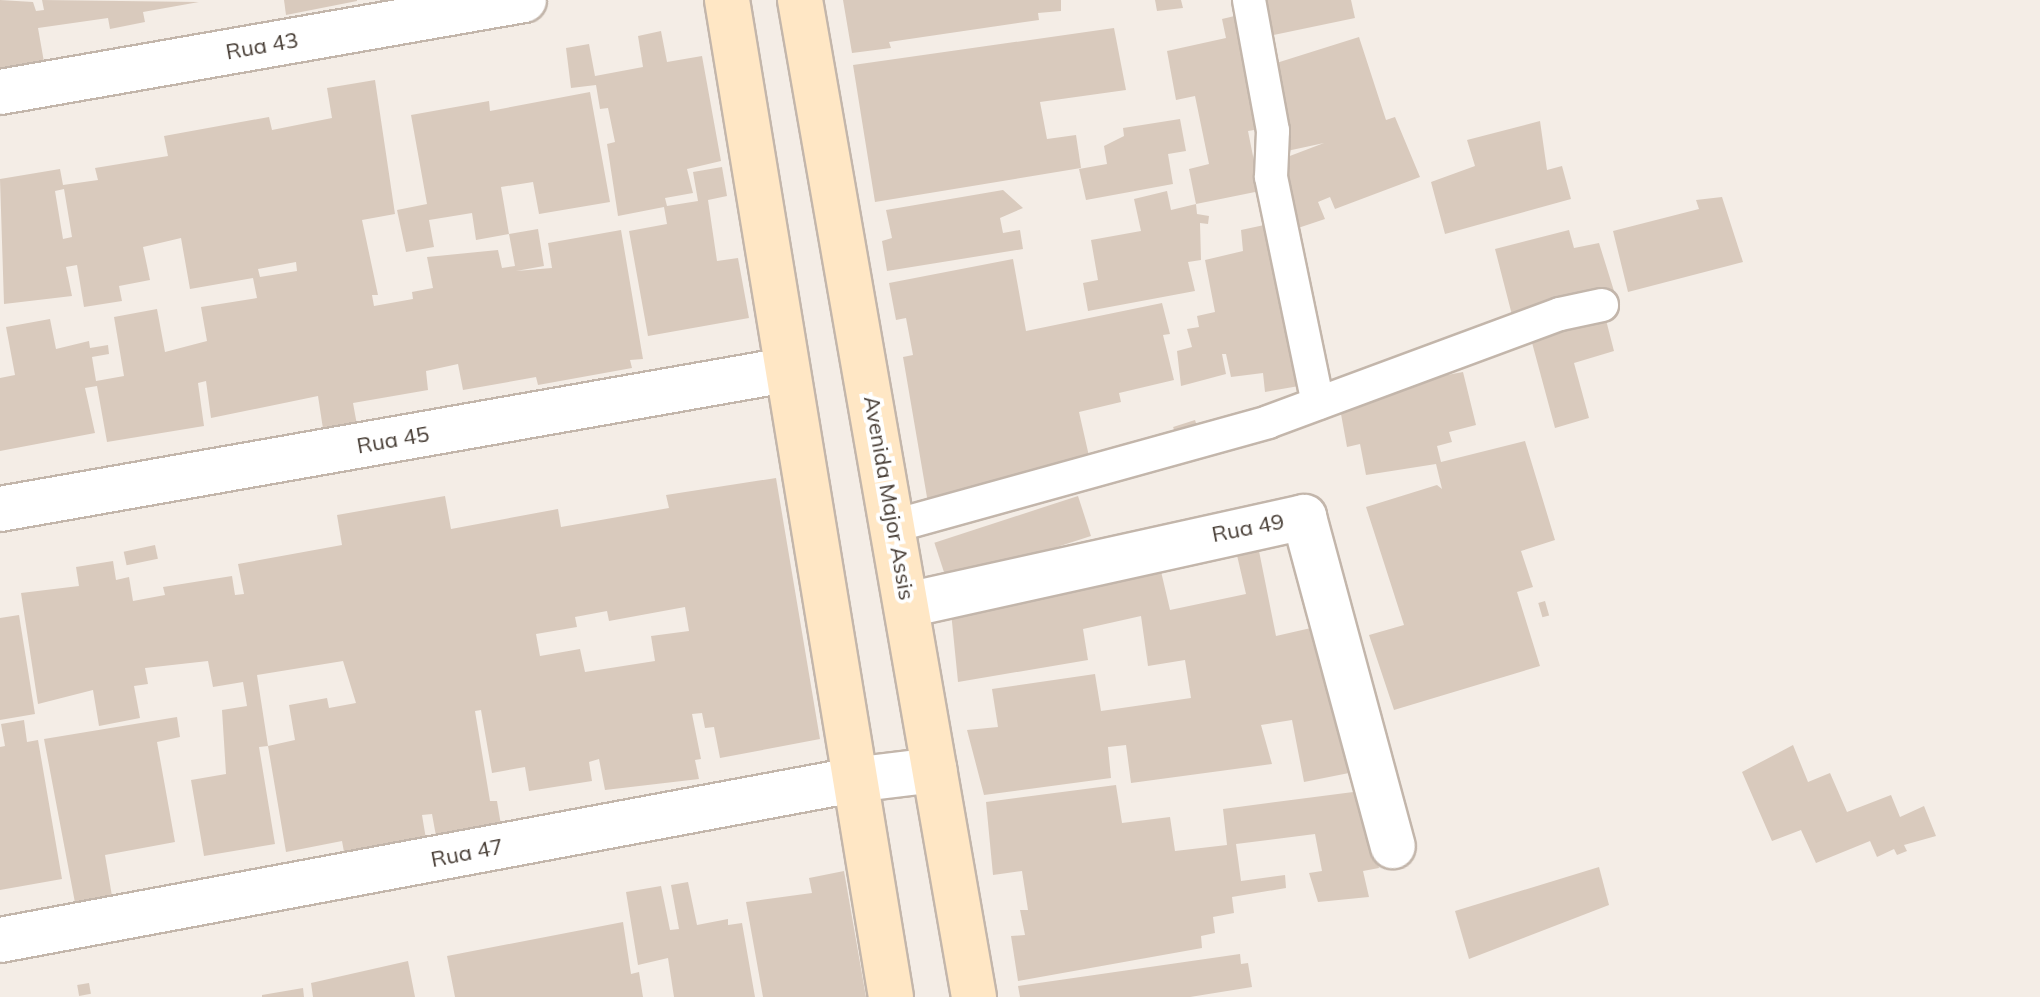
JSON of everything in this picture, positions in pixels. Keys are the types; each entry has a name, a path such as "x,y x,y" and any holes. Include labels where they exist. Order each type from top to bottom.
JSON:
{"street":[{"name":"Rua 43","path":"0,92 524,0"},
{"path":"727,0 891,997"},
{"name":"Avenida Major Assis","path":"800,0 974,997"},
{"name":"Rua 45","path":"0,509 786,370"},
{"name":"Rua 49","path":"907,605 1304,517 1393,846"},
{"name":"Rua 47","path":"0,940 853,780 934,770"}],"lane":[{"path":"1249,0 1273,131 1273,190 1318,403"},
{"path":"894,526 1268,422 1560,314 1602,305"}],"building":[{"path":"0,0 33,2 36,11 44,10 42,0 199,2 143,12 145,22 110,29 108,18 38,28 44,62 0,71"},
{"path":"284,0 357,0 357,1 286,15"},
{"path":"843,0 1061,0 1061,11 1038,13 1039,20 889,42 891,48 852,53"},
{"path":"1155,0 1181,0 1183,8 1157,11"},
{"path":"1257,0 1351,0 1355,18 1264,37"},
{"path":"1243,14 1260,129 1248,131 1260,191 1196,204 1189,169 1209,164 1195,96 1176,100 1167,51 1226,38 1222,19"},
{"path":"1114,28 1126,90 1040,102 1047,139 1076,135 1081,168 875,202 853,65"},
{"path":"661,31 667,62 702,56 721,161 687,169 693,193 665,198 667,206 698,201 693,172 722,167 727,196 708,200 717,261 738,258 749,318 648,336 629,231 667,224 664,207 618,216 607,144 615,142 608,108 600,109 596,85 571,88 566,48 589,44 595,76 643,67 638,36"},
{"path":"1359,37 1386,120 1395,117 1420,177 1335,209 1330,197 1318,202 1325,219 1295,229 1274,162 1324,143 1287,151 1270,65"},
{"path":"375,80 395,214 362,220 378,295 372,295 374,306 413,299 412,292 433,288 427,257 498,250 502,268 515,266 509,234 538,229 544,266 516,271 552,268 548,243 621,230 643,359 630,360 632,368 538,385 536,377 463,390 458,364 426,371 428,390 353,403 359,436 325,442 318,396 211,418 206,381 198,383 204,426 107,442 97,386 85,388 95,433 0,451 0,378 15,375 6,327 50,319 56,349 89,341 90,348 108,345 109,354 92,357 96,381 124,376 114,317 157,309 165,352 207,341 201,307 257,298 253,278 190,289 181,238 143,247 150,280 119,286 122,301 84,307 77,265 66,267 72,296 4,304 0,179 60,169 63,185 98,180 95,168 168,156 164,136 269,117 272,130 332,118 327,88","holes":["64,189 72,237 63,239 55,191","296,262 297,271 260,277 258,269"]},
{"path":"590,92 610,202 539,214 533,182 501,187 509,234 476,240 472,213 429,220 434,247 406,252 397,210 427,204 411,115 489,101 490,111"},
{"path":"1180,119 1186,151 1168,154 1173,184 1086,200 1079,169 1107,164 1104,146 1124,136 1123,128"},
{"path":"1540,121 1547,170 1562,166 1571,199 1445,234 1431,182 1475,166 1467,140"},
{"path":"1003,190 1023,208 1000,218 1003,233 1020,230 1023,249 887,271 882,241 892,238 886,210"},
{"path":"1167,191 1171,210 1196,204 1197,214 1209,216 1208,224 1200,223 1201,260 1188,262 1195,291 1088,311 1083,283 1098,280 1091,240 1141,231 1134,199"},
{"path":"1722,197 1743,262 1628,292 1613,231 1699,209 1696,200"},
{"path":"1269,224 1299,386 1265,392 1263,373 1231,377 1226,354 1222,354 1226,374 1181,386 1177,351 1192,347 1187,329 1199,327 1197,316 1215,312 1205,260 1243,251 1241,230"},
{"path":"1569,230 1574,248 1599,243 1614,291 1512,315 1495,249"},
{"path":"1013,259 1026,331 1162,303 1170,334 1163,335 1174,380 1119,393 1121,402 1079,412 1091,465 929,509 903,357 913,355 906,318 896,320 889,283"},
{"path":"1606,320 1614,351 1574,363 1589,418 1555,428 1531,339"},
{"path":"1463,372 1476,425 1449,432 1452,442 1437,446 1441,462 1525,441 1555,540 1521,551 1533,587 1517,592 1540,666 1394,710 1369,635 1404,625 1366,507 1437,485 1442,489 1436,464 1366,475 1360,444 1347,447 1341,414 1356,392"},
{"path":"1195,420 1200,435 1178,442 1173,427"},
{"path":"776,478 820,739 720,758 714,727 705,728 702,713 692,714 701,759 695,760 699,779 605,790 599,759 589,762 592,781 529,791 525,767 492,773 481,710 475,711 490,801 497,801 503,837 438,847 432,814 422,815 426,839 346,863 342,841 286,852 268,746 259,747 275,844 204,856 191,780 226,774 222,710 247,706 243,682 213,687 208,661 145,668 148,684 134,686 140,718 99,726 93,690 38,704 21,593 79,586 76,567 113,561 116,580 129,577 133,601 165,595 163,587 232,576 235,595 244,594 238,564 342,545 337,515 445,496 451,529 558,509 561,527 669,508 666,495","holes":["685,607 689,631 651,636 655,661 585,672 580,649 540,656 536,634 577,627 575,617 607,611 609,621","343,661 356,703 329,708 327,698 289,705 295,740 268,746 257,675"]},
{"path":"1078,496 1091,536 947,583 934,543"},
{"path":"155,545 158,559 127,565 124,552"},
{"path":"1258,546 1276,636 1324,625 1349,773 1304,782 1292,720 1261,725 1272,764 1131,783 1126,745 1108,747 1111,778 984,795 967,730 998,727 992,689 1095,674 1101,711 1191,698 1185,660 1148,666 1141,616 1083,629 1088,660 958,682 951,612 1160,567 1170,610 1246,594 1236,551"},
{"path":"1545,601 1549,615 1542,617 1538,603"},
{"path":"19,615 35,714 0,720 0,618"},
{"path":"177,717 180,737 157,742 175,842 105,855 113,902 76,908 44,739"},
{"path":"24,720 27,742 38,740 62,879 0,890 0,747 5,746 1,724"},
{"path":"1793,745 1808,782 1830,773 1847,812 1891,795 1900,817 1924,806 1936,836 1904,845 1907,851 1897,855 1894,849 1877,857 1870,841 1816,863 1801,830 1772,841 1742,772"},
{"path":"1116,785 1122,823 1170,817 1175,851 1227,845 1223,809 1361,791 1379,868 1363,871 1369,897 1318,902 1309,873 1322,871 1315,834 1236,844 1241,881 1285,875 1286,888 1232,897 1234,913 1213,917 1215,933 1201,936 1202,948 1018,981 1011,936 1025,935 1020,910 1028,910 1022,871 993,875 986,802"},
{"path":"1599,867 1609,905 1469,959 1455,911"},
{"path":"844,871 866,997 763,997 746,902 812,893 809,878"},
{"path":"688,882 697,925 728,919 728,925 742,923 755,997 674,997 668,958 638,965 626,892 661,886 670,930 679,929 671,885"},
{"path":"623,922 631,974 639,972 643,997 455,997 447,956"},
{"path":"1240,954 1241,964 1248,963 1252,987 1190,997 1020,997 1018,986"},
{"path":"408,961 415,997 313,997 311,983"},
{"path":"89,983 91,994 79,996 77,985"},
{"path":"303,988 304,997 262,997 262,995"}]}
